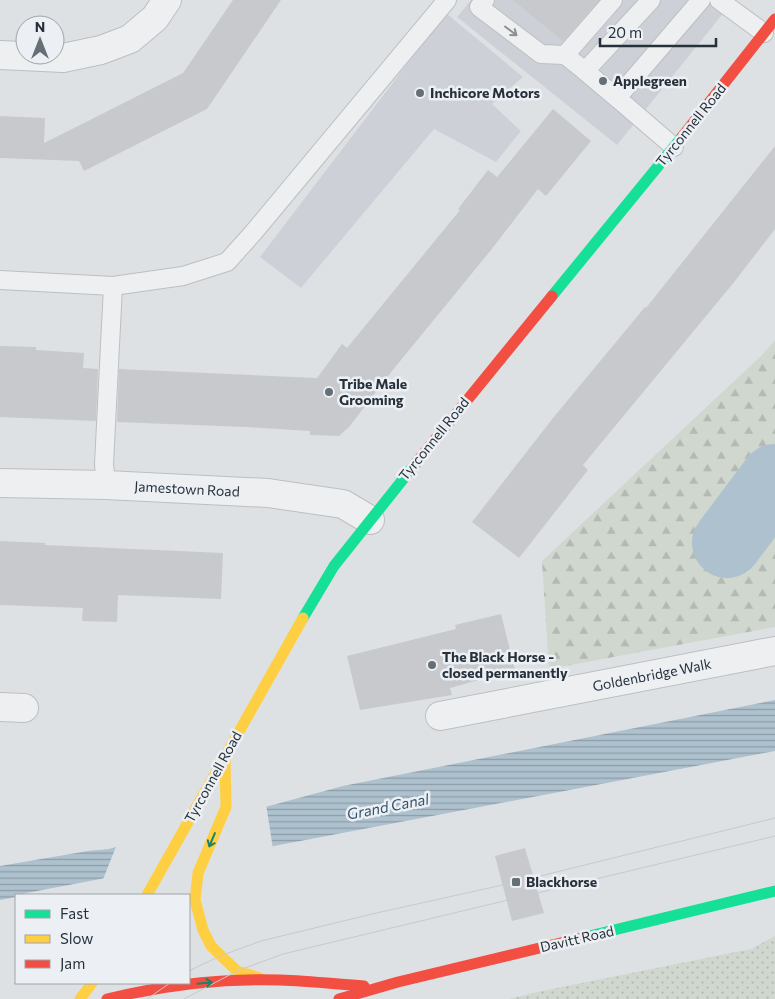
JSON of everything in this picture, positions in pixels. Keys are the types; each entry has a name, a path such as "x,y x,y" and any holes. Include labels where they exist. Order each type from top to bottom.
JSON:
{"main road":[{"name":"Tyrconnell Road","path":"148,894 291,638 334,566 450,420 674,147 775,19"},
{"name":"Davitt Road","path":"225,757 226,807 198,873 195,900 197,911 211,946 237,971 268,980"},
{"name":"Davitt Road","path":"339,999 379,987 775,891"},
{"name":"Davitt Road","path":"107,999 125,998 164,987 215,982 268,980 379,987"},
{"path":"80,999 91,984"},
{"path":"118,984 125,998"},
{"path":"123,984 125,998"}],"street":[{"path":"0,55 63,58 101,50 130,39 155,18 167,0"},
{"name":"Jamestown Road","path":"0,483 106,485 268,493 344,504 370,520"},
{"name":"Goldenbridge Walk","path":"440,716 775,651"}],"lane":[{"path":"0,280 113,286 183,276 226,262 253,233 447,0"},
{"path":"485,0 479,7 541,54 565,55 674,147"},
{"path":"565,55 613,0"},
{"path":"585,71 651,0"},
{"path":"617,98 701,0"},
{"path":"718,0 764,33"},
{"path":"106,485 104,464 113,286"}],"shaded area":[{"name":"Applegreen","path":"471,0 734,0 617,145 457,17"},
{"path":"446,13 523,77 492,104 521,131 496,162 434,129 301,288 260,257"}],"green space":[{"path":"775,340 775,627 549,669 542,561 762,355"},
{"path":"775,936 775,999 509,999 751,949"}],"water":[{"name":"Grand Canal","path":"775,700 775,751 15,894 15,897 0,900 0,866 109,849 343,786"}],"pier":[{"path":"266,804 273,849 102,882 117,844"}],"building":[{"path":"233,0 281,0 207,109 84,171 79,161 0,158 0,116 45,118 44,143 183,73"},
{"path":"513,0 599,0 563,41"},
{"path":"553,109 591,141 546,196 538,189 349,427 339,436 310,435 310,431 117,422 119,369 317,378 342,344 347,348 460,210 458,209 488,170 497,177"},
{"path":"775,146 775,229 735,281 583,465 588,470 519,558 472,522 553,418 646,308"},
{"path":"0,346 36,347 36,350 84,353 83,368 98,369 96,421 0,417"},
{"path":"0,541 45,543 45,545 223,553 221,599 118,595 117,622 82,621 83,608 0,605"},
{"name":"The Black Horse - closed permanently","path":"501,614 515,670 450,688 452,695 360,710 347,656 456,629 455,625"},
{"path":"525,848 544,913 512,921 495,856"}],"waterway":[{"path":"727,543 775,479"}],"tram line":[{"path":"190,971 220,956 261,941 516,882 775,818"},
{"path":"184,999 237,971 283,954 775,836"},
{"path":"147,999 169,984"}],"traffic: fast":[{"path":"552,296 682,137"},
{"path":"303,618 334,566 416,463"},
{"path":"577,939 775,891"}],"traffic: slow":[{"path":"148,894 303,618"},
{"path":"225,759 226,807 198,873 195,900 203,930 211,946 237,971 260,978"},
{"path":"80,999 91,984"}],"traffic: jam":[{"path":"682,137 775,19"},
{"path":"416,463 552,296"},
{"path":"339,999 398,982 577,939"},
{"path":"107,999 171,986 215,981 290,980 364,986"}],"place":[{"name":"Applegreen","path":"603,81"},
{"name":"Inchicore Motors","path":"420,93"},
{"name":"Tribe Male Grooming","path":"329,392"},
{"name":"The Black Horse - closed permanently","path":"432,665"},
{"name":"Blackhorse","path":"516,882"}]}
